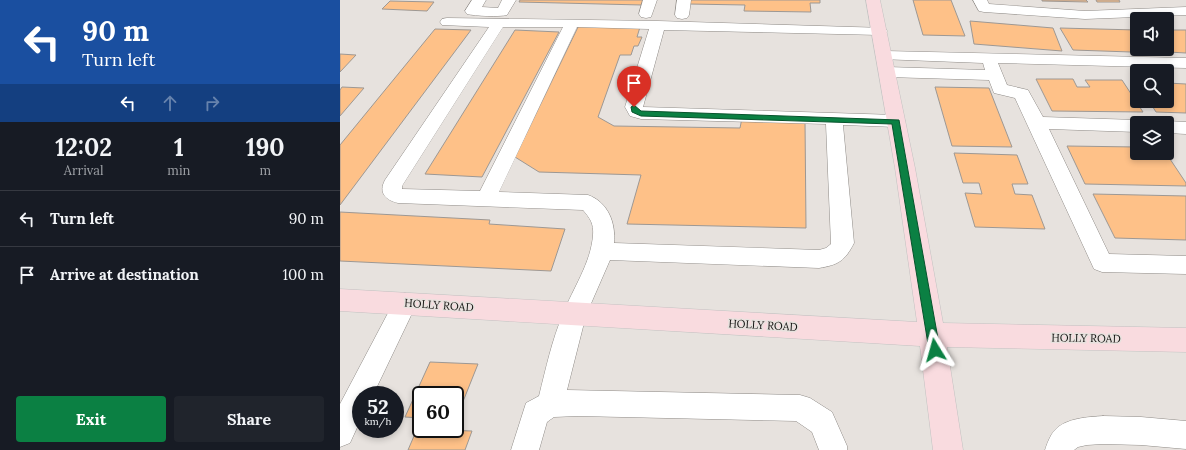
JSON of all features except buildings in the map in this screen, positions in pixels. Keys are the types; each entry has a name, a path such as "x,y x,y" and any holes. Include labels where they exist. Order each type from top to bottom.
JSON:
{"main road":[{"path":"876,16 886,64 933,335 948,450"},
{"name":"HOLLY ROAD","path":"340,300 405,302 574,314 933,335 1186,340"}],"street":[{"path":"479,0 472,11 503,11 652,19 682,15 876,16"},
{"path":"650,0 652,19 634,107 636,112 896,122"},
{"path":"682,15 684,0"},
{"path":"980,0 984,8 1085,16 1186,11"},
{"path":"503,11 392,185 392,192 398,196 588,203 597,211 602,221 604,233 602,251 574,314 550,404"},
{"path":"447,22 503,11 572,23 652,19 876,16"},
{"path":"486,199 572,23"},
{"path":"989,59 1000,89 1022,94 1102,263 1186,265"},
{"path":"886,64 989,59 1186,63"},
{"path":"886,64 994,75"},
{"path":"602,251 819,259 832,257 840,251 842,243 834,120"},
{"path":"1037,123 1130,126"},
{"path":"1174,127 1186,128"},
{"path":"340,433 405,302"},
{"path":"525,450 536,413 550,404 800,408 822,422 833,450"},
{"path":"1059,450 1065,438 1079,432 1104,430 1186,435"}],"route":[{"path":"634,107 636,112 641,113 896,122 935,350"}]}
